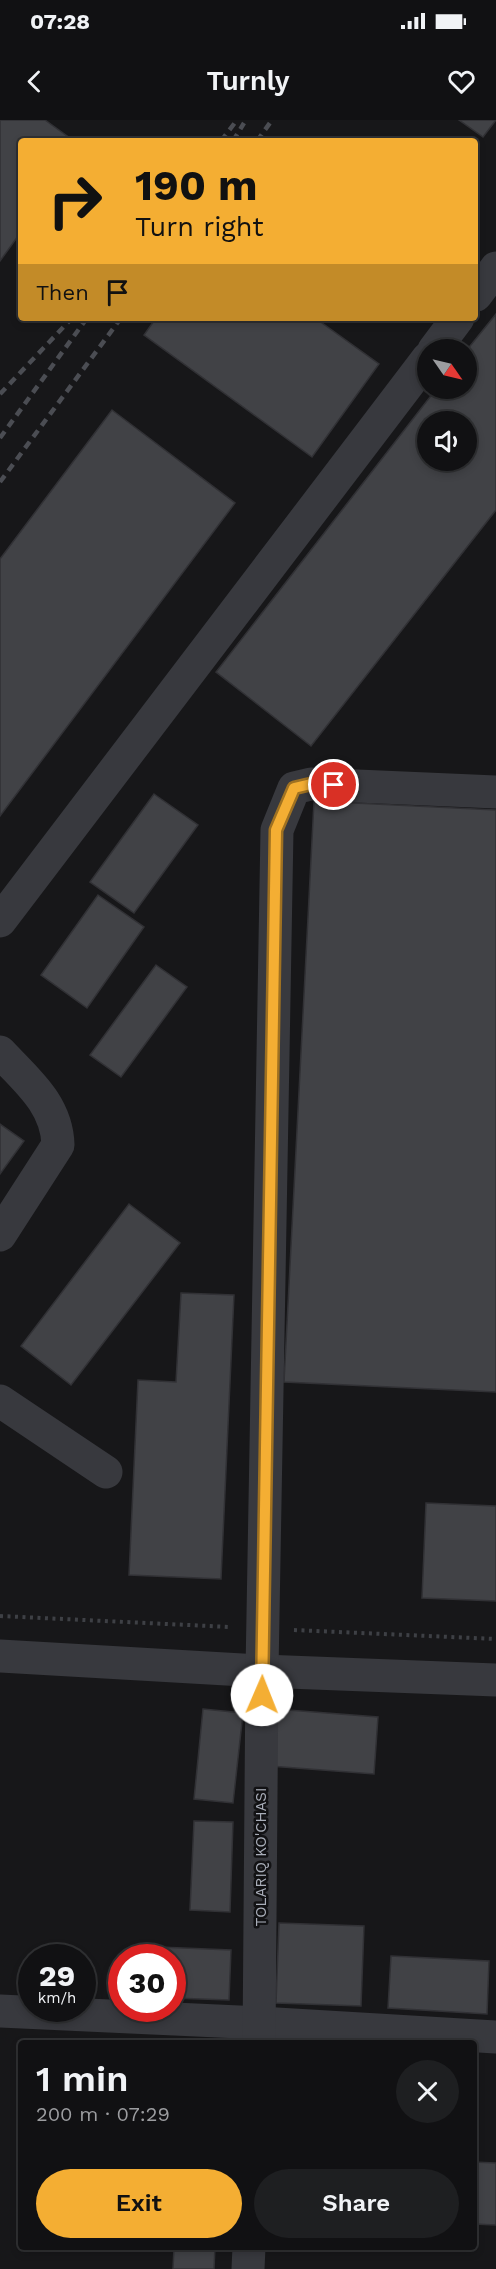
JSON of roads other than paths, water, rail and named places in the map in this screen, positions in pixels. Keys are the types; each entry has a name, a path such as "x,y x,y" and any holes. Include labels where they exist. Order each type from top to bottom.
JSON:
{"street":[{"path":"478,291 496,267"},
{"path":"442,339 456,321"},
{"path":"0,921 417,372"},
{"name":"TOLARIQ KO'CHASI","path":"259,2033 262,1671 276,830 294,788 311,784 496,792"},
{"path":"0,1052 51,1110 58,1129 58,1145 0,1234"},
{"path":"0,1401 106,1472"},
{"path":"0,1656 262,1671 496,1680"},
{"path":"0,2011 259,2033 496,2037"},
{"path":"248,2269 249,2250"}],"railway":[{"path":"223,138 237,120"},
{"path":"259,138 272,120"},
{"path":"235,138 244,123"},
{"path":"0,394 69,321"},
{"path":"0,438 85,321"},
{"path":"0,482 119,321"}]}
